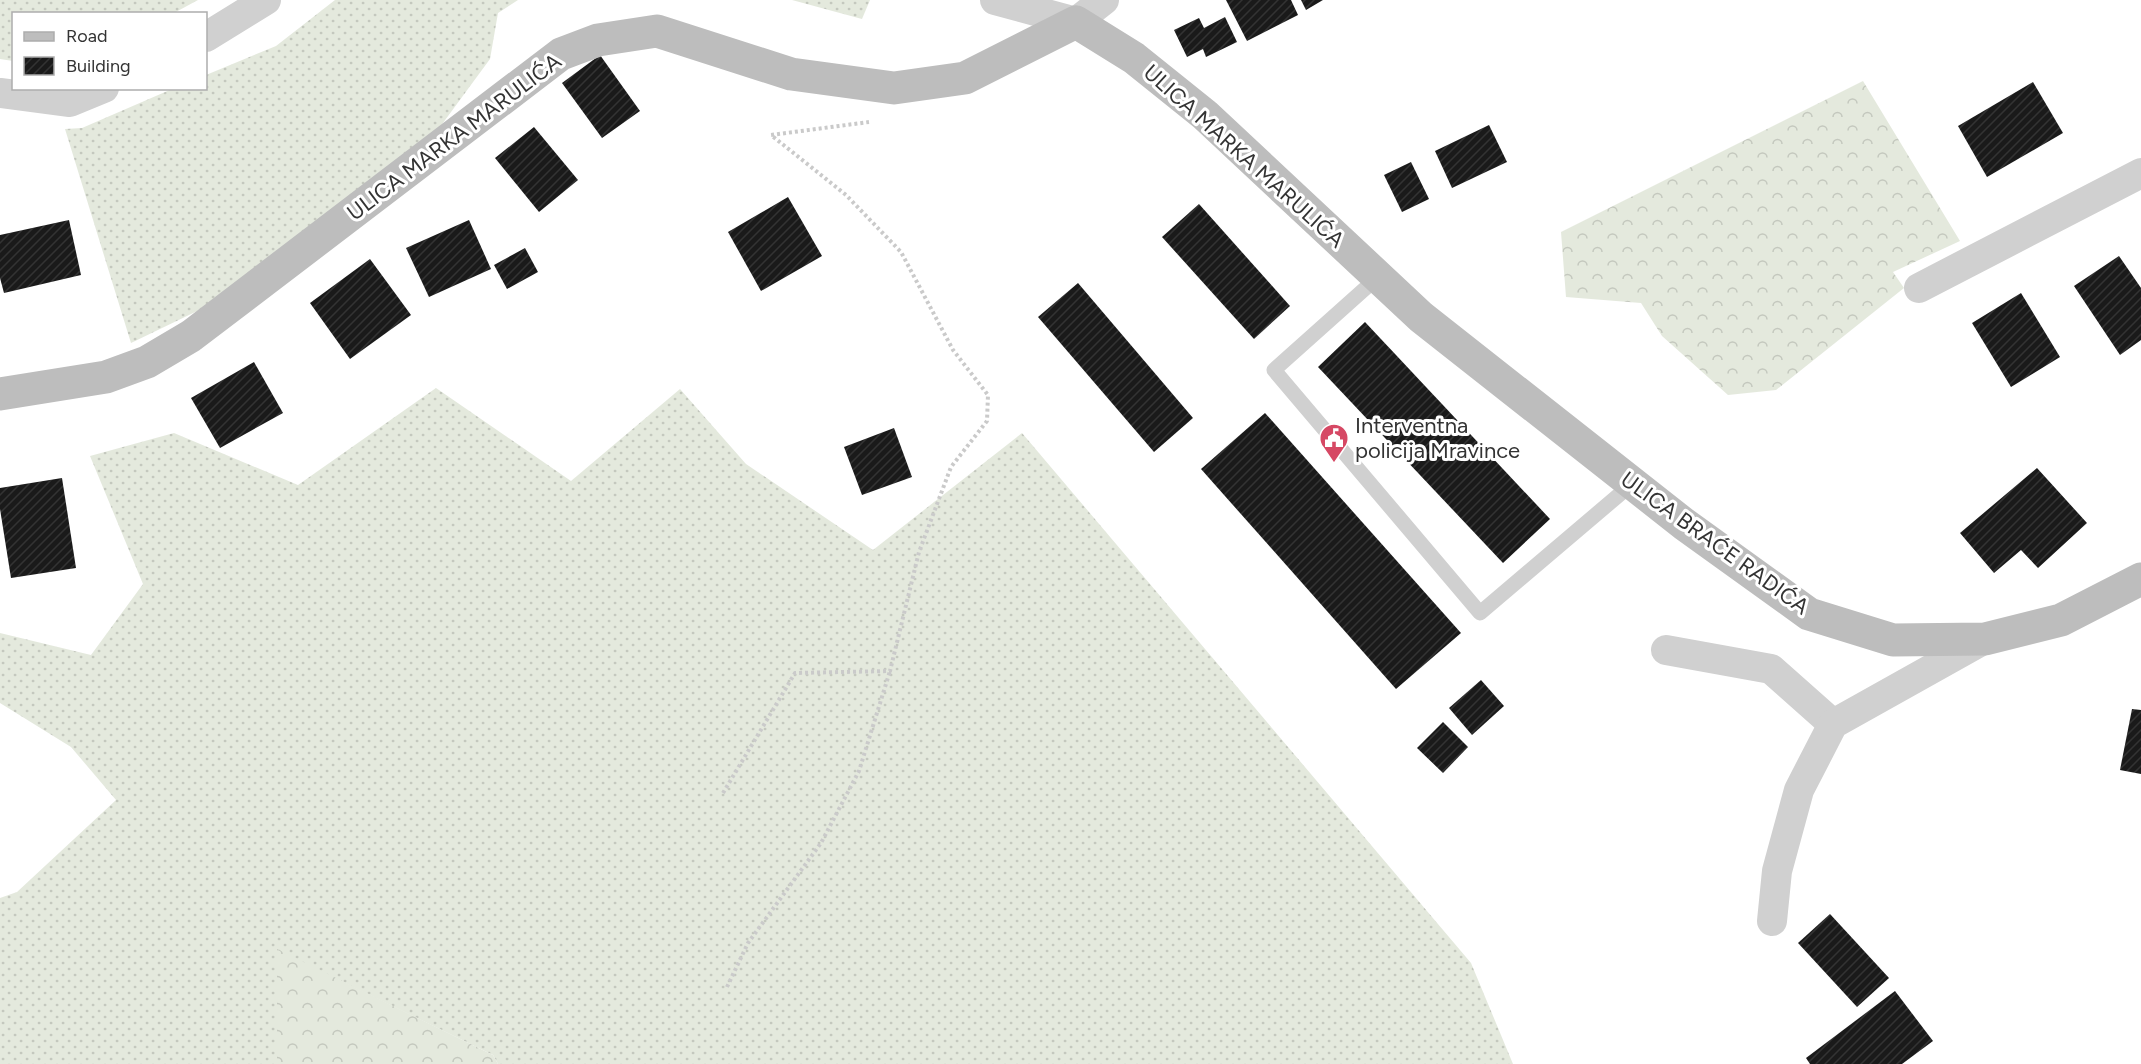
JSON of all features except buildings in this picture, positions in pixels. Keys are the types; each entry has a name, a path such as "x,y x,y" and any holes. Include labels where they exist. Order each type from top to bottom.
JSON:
{"main road":[{"name":"ULICA MARKA MARULIĆA","path":"0,394 106,377 147,362 191,336 561,54 598,40 657,31 791,74 894,88 965,78 1073,11 1205,115 1378,277"},
{"name":"ULICA BRAĆE RADIĆA","path":"1378,277 1421,317 1684,524 1809,614 1893,640 1985,639 2061,620 2141,579"}],"street":[{"path":"207,36 266,0"},
{"path":"995,0 1073,11"},
{"name":"ULICA MARKA MARULIĆA","path":"1073,11 1104,0"},
{"path":"0,93 70,102 99,90"},
{"path":"1919,288 2141,173"},
{"path":"1772,921 1778,871 1799,790 1833,724 1985,639"},
{"path":"1666,650 1771,669 1833,724"}],"lane":[{"path":"1378,277 1275,370 1480,613 1633,483"}],"path":[{"path":"727,987 748,943 821,843 859,771 890,671 919,552 951,467 987,420 988,395 953,350 901,252 846,195 771,135 870,122"},
{"path":"723,793 795,673 890,671"}],"green space":[{"path":"0,0 198,0 176,12 12,12 12,61 0,59"},
{"path":"335,0 518,0 498,13 490,59 440,127 218,301 131,343 65,129 82,128 170,90 207,90 207,75 276,46"},
{"path":"792,0 870,0 862,19"},
{"path":"1863,81 1960,241 1893,272 1904,288 1776,390 1728,395 1662,336 1641,303 1566,297 1561,232"},
{"path":"436,388 571,481 680,389 746,464 873,550 1022,433 1471,963 1513,1064 498,1064 493,1055 277,950 277,1064 0,1064 0,898 17,892 116,800 71,747 0,703 0,633 91,655 143,584 90,456 174,433 298,485"},
{"path":"277,949 493,1055 498,1064 277,1064"}],"place":[{"name":"Interventna policija Mravince","path":"1334,464"}]}
